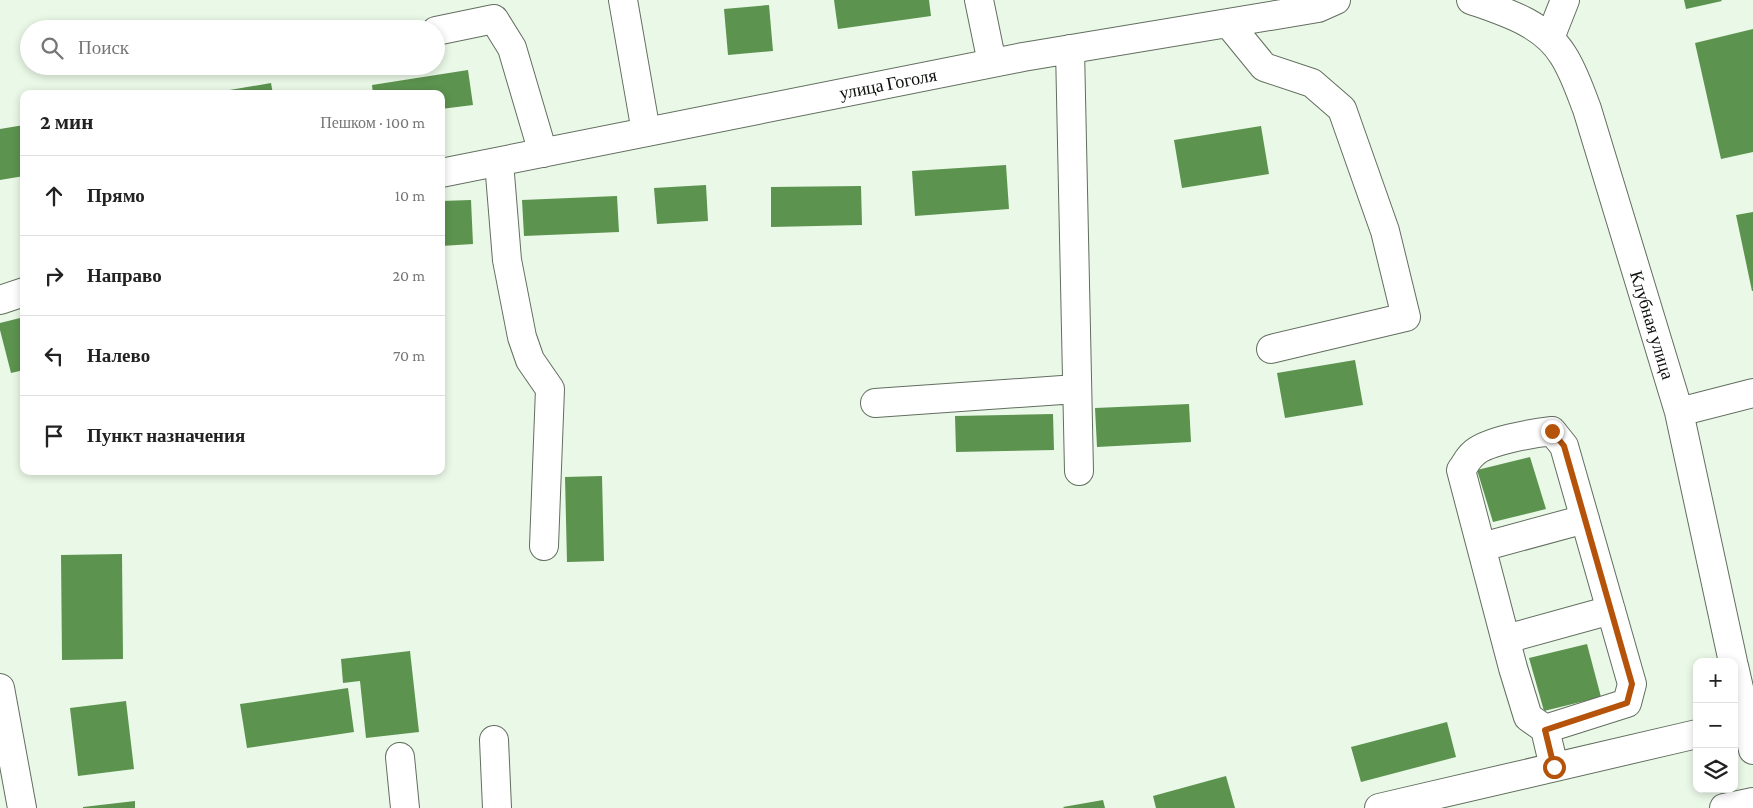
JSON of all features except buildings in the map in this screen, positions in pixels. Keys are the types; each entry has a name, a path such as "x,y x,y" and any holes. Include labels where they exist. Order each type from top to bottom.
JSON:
{"street":[{"path":"623,0 646,132"},
{"path":"979,0 992,63"},
{"name":"улица Гоголя","path":"445,172 992,63 1318,8 1336,0"},
{"name":"Клубная улица","path":"1471,0 1532,25 1550,38 1563,54 1574,74 1587,109 1679,412 1732,658"},
{"path":"1550,38 1565,0"},
{"path":"445,29 494,19 512,48 544,153"},
{"path":"1228,22 1264,67 1312,83 1342,109 1385,231 1406,317 1271,349"},
{"path":"1070,49 1078,471"},
{"path":"499,162 507,260 522,337 530,360 550,389 544,546"},
{"path":"0,300 20,293"},
{"path":"876,403 1076,389"},
{"path":"1679,412 1753,393"},
{"path":"1545,730 1627,703 1632,684 1564,446 1552,431 1533,433 1500,441 1474,452 1461,470 1528,717 1545,730 1554,767"},
{"path":"1482,548 1584,518"},
{"path":"1506,639 1611,610"},
{"path":"0,688 22,808"},
{"path":"1738,703 1740,724 1753,750"},
{"path":"1379,808 1693,735"},
{"path":"494,740 497,808"},
{"path":"400,757 405,808"},
{"path":"1724,808 1753,802"}],"route":[{"path":"1552,431 1564,446 1632,684 1627,703 1545,730 1554,767"}]}
